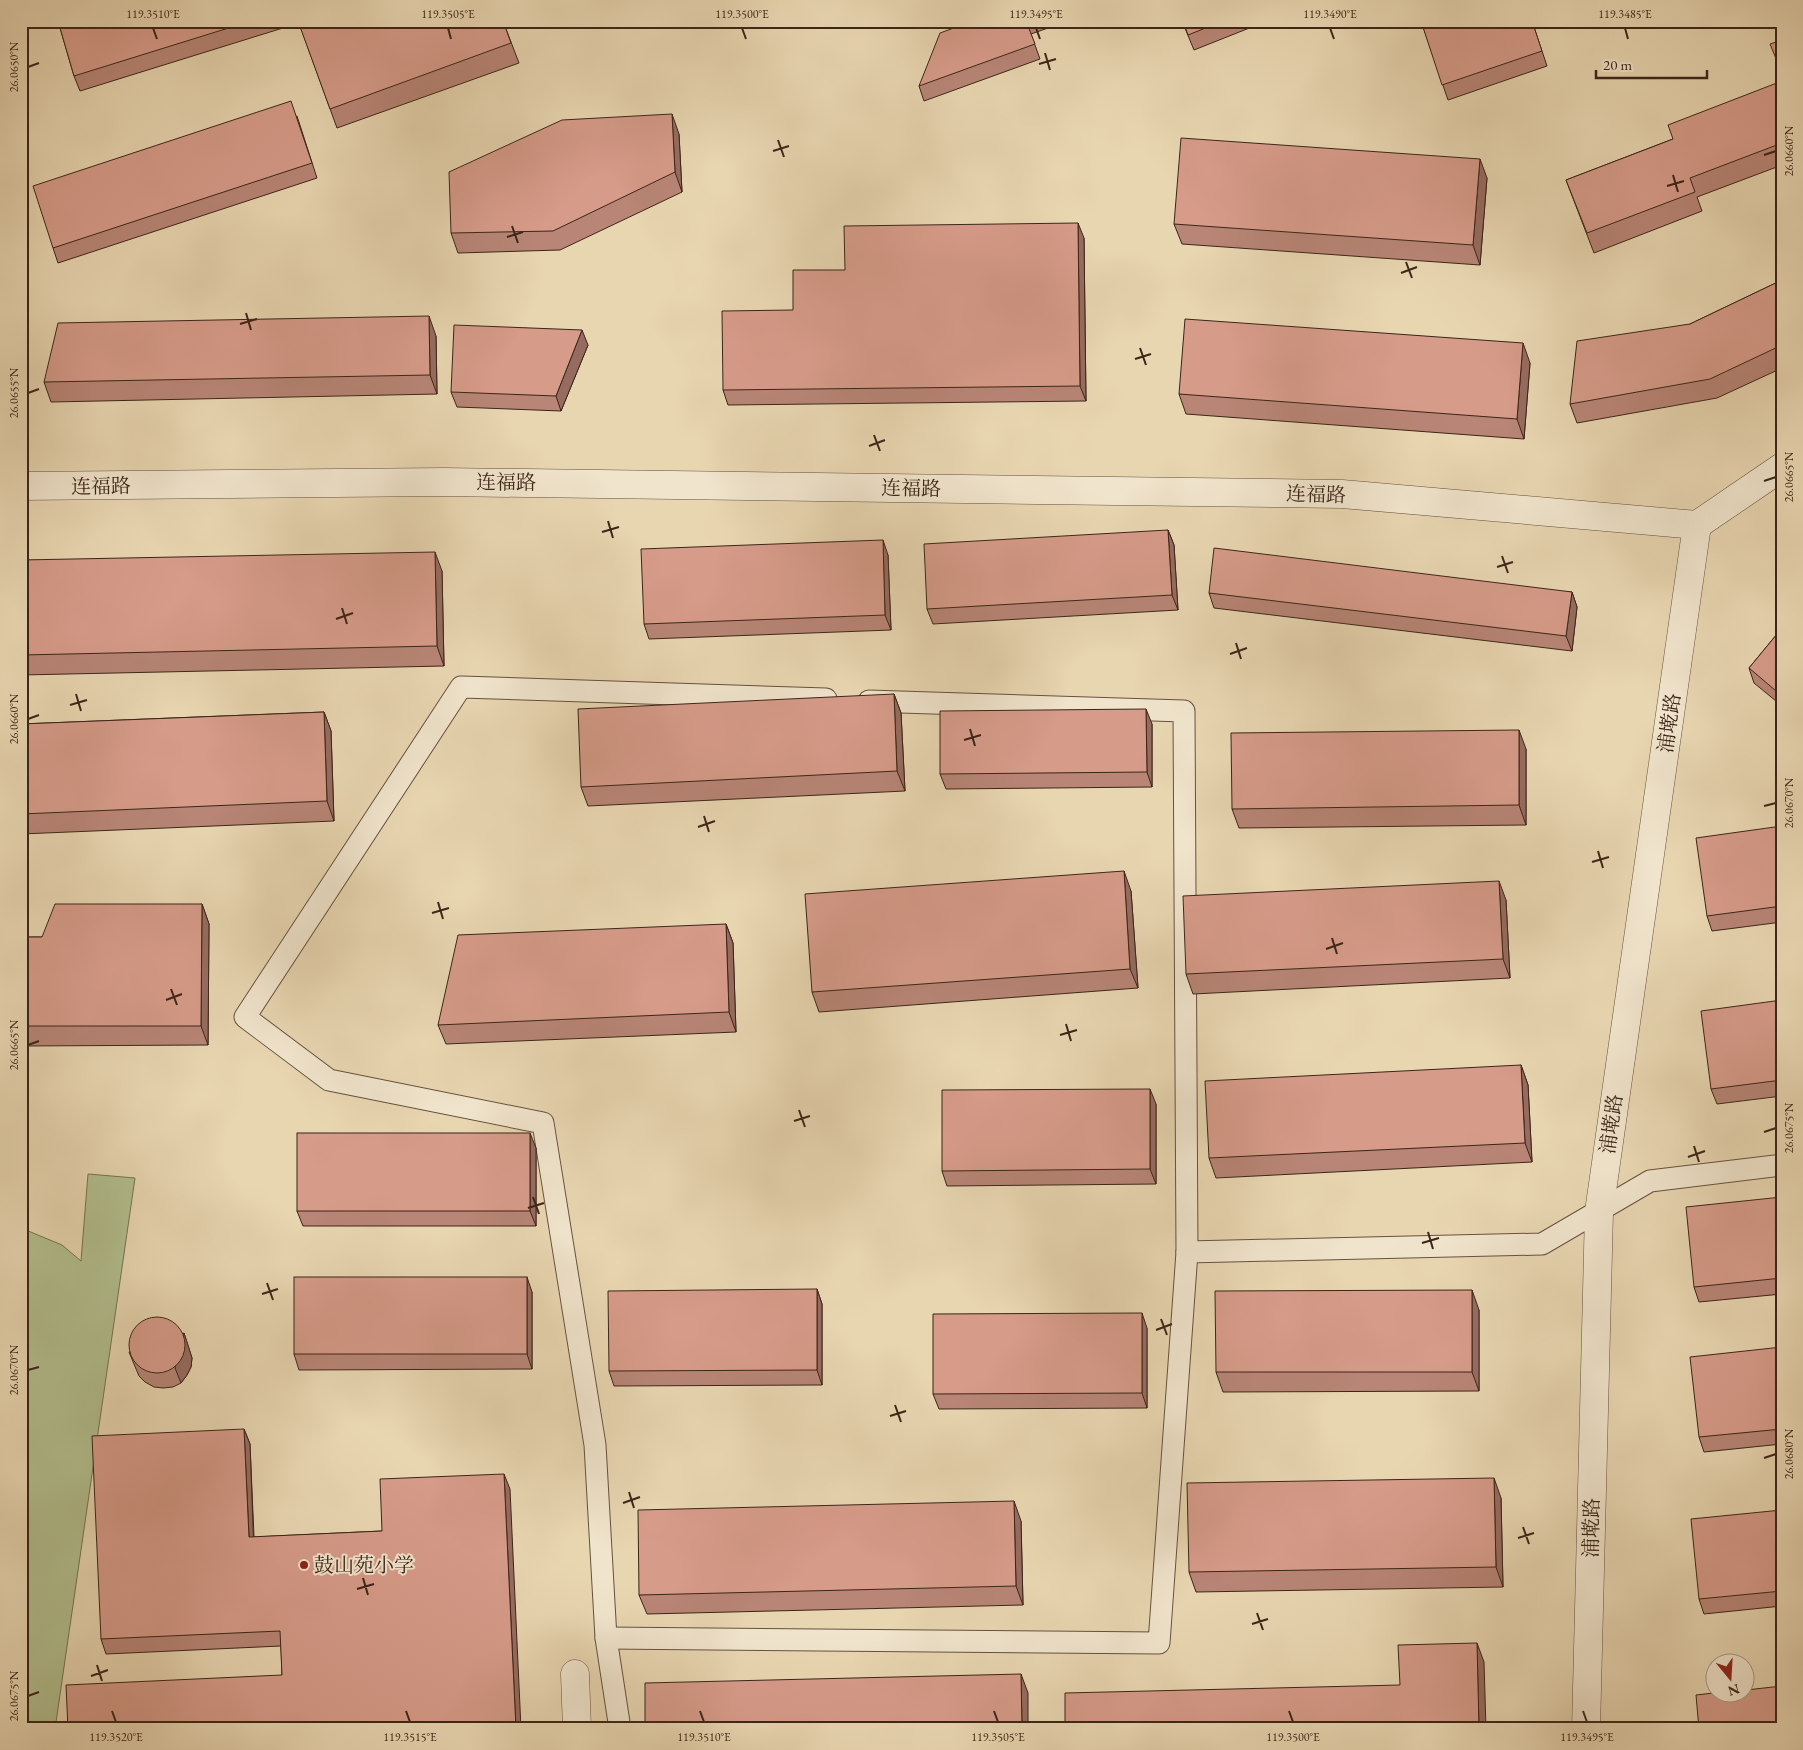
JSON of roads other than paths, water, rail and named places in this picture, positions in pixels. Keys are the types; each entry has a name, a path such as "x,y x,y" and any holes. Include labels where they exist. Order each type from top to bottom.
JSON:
{"street":[{"path":"1697,525 1782,467"},
{"name":"连福路","path":"21,486 444,482 1342,494 1697,525"},
{"name":"浦墘路","path":"1586,1729 1599,1212 1697,525"},
{"path":"575,1674 577,1729"}],"lane":[{"path":"606,1638 1159,1643 1188,1252 1184,711 461,687 245,1017 329,1080 543,1123 595,1445 606,1638 620,1729"},
{"path":"1188,1252 1542,1244 1650,1182 1782,1165"}],"place":[{"name":"鼓山苑小学","path":"304,1565"}]}
